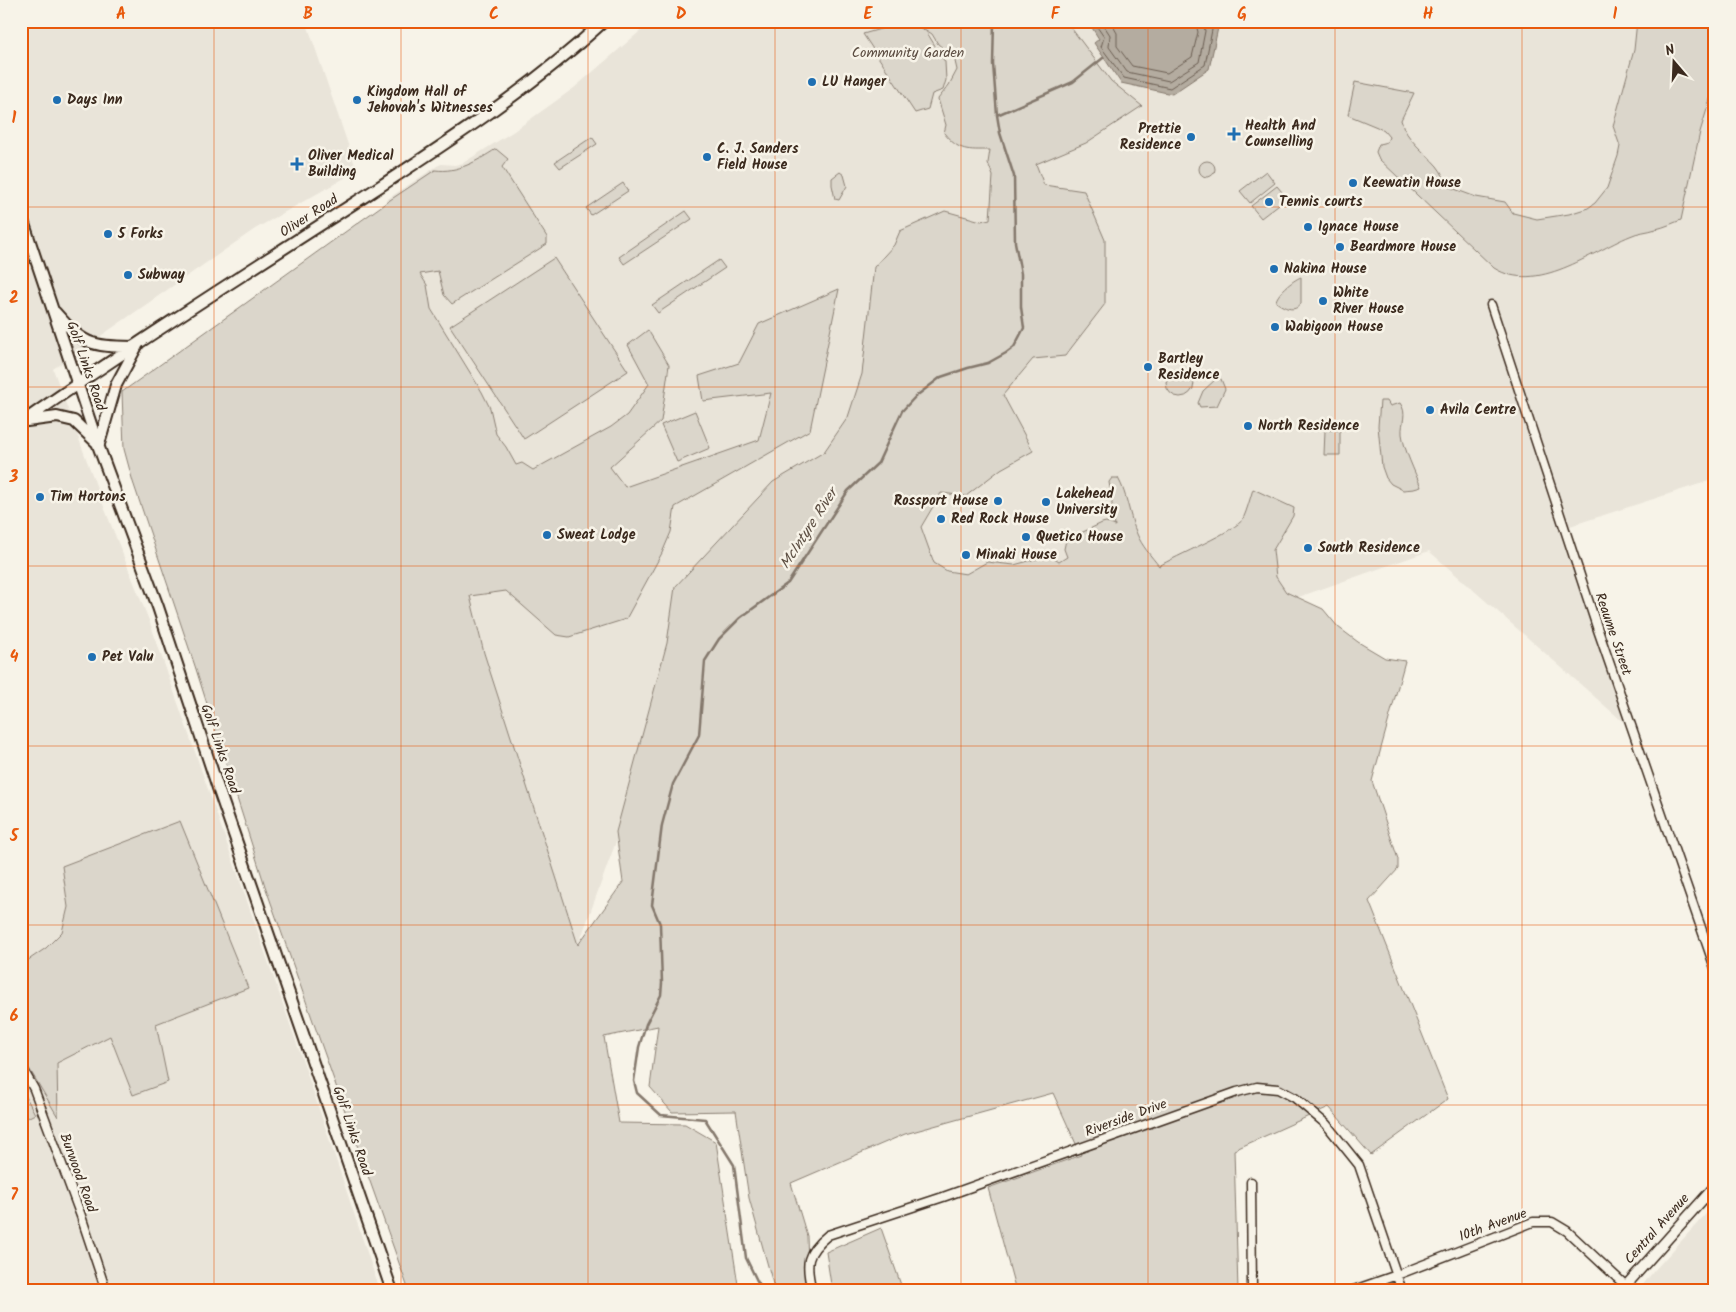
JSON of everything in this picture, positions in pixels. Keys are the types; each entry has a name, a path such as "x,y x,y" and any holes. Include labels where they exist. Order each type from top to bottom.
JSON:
{"main road":[{"name":"Oliver Road","path":"22,422 442,146 546,72 604,21"},
{"name":"Golf Links Road","path":"21,215 98,444 158,607 392,1291"},
{"path":"22,422 51,418 74,421 98,444 116,385 135,346 106,346 85,341 74,333 52,310"}],"street":[{"name":"Reaume Street","path":"1491,305 1598,630 1715,968"},
{"name":"Burwood Road","path":"21,1066 34,1089 81,1216 106,1291"},
{"name":"Riverside Drive","path":"812,1291 808,1263 814,1247 828,1235 943,1198 1237,1092 1257,1087 1278,1089 1295,1098 1326,1124 1359,1165 1402,1291"},
{"path":"1250,1182 1252,1291"},
{"name":"Central Avenue","path":"1623,1288 1715,1186"},
{"name":"10th Avenue","path":"1351,1291 1533,1222 1552,1222 1567,1231 1578,1240 1623,1288"}],"shaded area":[{"path":"21,21 306,21 357,171 255,229 53,369 104,507 150,623 307,1073 380,1291 21,1291"},
{"name":"Lakehead University","path":"652,21 1715,21 1715,479 1570,526 1638,735 1429,551 1293,599 625,817 578,946 486,660 470,596 386,200 437,166 441,164 455,165 463,163 514,131 574,88"},
{"path":"1715,1204 1715,1291 1638,1291 1653,1272"}],"green space":[{"path":"892,21 1066,21 1111,81 1142,106 1086,143 1036,164 1044,185 1084,191 1105,240 1105,304 1065,356 1033,359 1003,395 1033,451 1001,469 966,496 941,493 921,527 934,563 947,571 966,574 987,562 1014,565 1036,559 1053,558 1059,562 1067,557 1064,549 1066,540 1102,523 1106,522 1115,526 1109,482 1112,478 1118,478 1139,538 1159,566 1238,524 1243,519 1253,489 1294,508 1293,516 1273,550 1276,577 1286,592 1323,609 1338,627 1358,642 1385,658 1405,661 1372,781 1398,859 1398,869 1369,901 1448,1099 1371,1155 1329,1107 1234,1150 1238,1291 1016,1291 988,1188 1081,1155 1053,1093 905,1134 791,1183 807,1236 809,1291 775,1291 749,1198 736,1111 672,1112 650,1087 658,1026 604,1037 619,1123 685,1124 716,1142 739,1291 409,1291 265,886 195,666 133,482 124,449 122,392 387,202 435,170 459,168 474,162 496,149 508,159 502,167 547,237 547,244 452,304 444,295 438,271 420,274 427,285 431,309 482,392 490,408 496,434 516,465 522,463 533,470 611,427 627,415 649,384 628,345 648,330 669,365 661,421 610,467 625,487 759,440 771,393 703,401 699,376 739,363 759,324 839,289 810,430 675,507 671,532 662,553 626,619 569,637 556,635 506,591 470,596 484,653 578,945 623,882 616,832 667,643 675,587 773,482 824,452 848,417 862,374 874,267 894,245 900,231 945,211 981,221 990,219 993,176 988,163 990,150 964,149 954,144 944,133 946,125 938,99 949,85 957,70 954,57 938,44 932,34 915,23"},
{"path":"1637,21 1715,21 1715,83 1700,132 1681,220 1633,235 1564,268 1546,274 1528,277 1511,275 1494,268 1379,159 1376,152 1379,144 1387,142 1389,137 1384,131 1348,115 1355,82 1414,93 1401,120 1403,127 1416,145 1439,168 1449,187 1476,197 1505,202 1513,213 1537,219 1569,214 1588,208 1595,203 1607,188 1618,156 1620,146 1613,126 1634,50"},
{"name":"Community Garden","path":"915,25 926,31 945,62 946,80 943,90 932,94 928,109 915,113 863,34 891,26"},
{"path":"592,137 597,144 560,168 555,162"},
{"path":"1207,161 1213,163 1215,169 1213,175 1207,177 1201,175 1199,169 1201,163"},
{"name":"Tennis courts","path":"1266,171 1275,183 1250,203 1240,191"},
{"path":"840,172 844,175 847,186 839,200 835,199 832,178"},
{"path":"623,183 628,191 591,215 586,208"},
{"name":"Tennis courts","path":"1277,186 1287,198 1261,218 1251,206"},
{"path":"686,211 692,219 624,264 619,257"},
{"path":"554,258 628,371 524,439 450,326"},
{"path":"719,260 725,268 658,313 652,305"},
{"path":"1301,277 1301,303 1296,308 1292,309 1282,306 1276,302 1285,288"},
{"path":"1180,369 1190,373 1194,383 1190,393 1180,397 1170,393 1166,383 1170,373"},
{"path":"1217,378 1221,379 1225,389 1217,406 1200,407 1198,403 1203,391"},
{"path":"1380,401 1387,401 1390,406 1400,403 1404,411 1403,440 1421,487 1403,490 1391,484 1386,478 1382,467 1378,426"},
{"path":"695,411 710,448 677,462 661,425"},
{"path":"1325,430 1340,430 1340,455 1324,455"},
{"path":"180,821 248,988 156,1024 168,1082 133,1095 110,1036 57,1063 58,1117 21,1055 21,965 46,948 62,932 68,907 62,866"},
{"path":"21,1087 35,1114 21,1121"},
{"path":"881,1228 901,1285 910,1291 832,1291 826,1252"}],"water":[{"path":"1084,21 1213,21 1218,28 1209,69 1172,94 1121,83 1094,43 1099,39 1091,26"}],"waterway":[{"name":"McIntyre River","path":"994,21 993,64 997,115"},
{"name":"McIntyre River","path":"762,1291 746,1258 734,1165 705,1119 661,1115 637,1093 634,1081 639,1047 646,1024 661,995 660,924 652,905 662,825 673,784 699,735 705,661 719,639 740,618 788,583 848,491 878,463 902,411 915,397 941,377 988,363 1014,347 1024,328 1021,307 1021,274 1015,242 1014,176 1000,133 997,115 1073,82 1103,58"}],"place":[{"name":"LU Hanger","path":"812,82"},
{"name":"Days Inn","path":"57,100"},
{"name":"Kingdom Hall of Jehovah's Witnesses","path":"357,100"},
{"name":"Health And Counselling","path":"1234,134"},
{"name":"Prettie Residence","path":"1191,137"},
{"name":"C. J. Sanders Field House","path":"707,157"},
{"name":"Oliver Medical Building","path":"297,164"},
{"name":"Keewatin House","path":"1353,183"},
{"name":"Tennis courts","path":"1269,202"},
{"name":"Ignace House","path":"1308,227"},
{"name":"5 Forks","path":"108,234"},
{"name":"Beardmore House","path":"1340,247"},
{"name":"Nakina House","path":"1274,269"},
{"name":"Subway","path":"128,275"},
{"name":"White River House","path":"1323,301"},
{"name":"Wabigoon House","path":"1275,327"},
{"name":"Bartley Residence","path":"1148,367"},
{"name":"Avila Centre","path":"1430,410"},
{"name":"North Residence","path":"1248,426"},
{"name":"Tim Hortons","path":"40,497"},
{"name":"Rossport House","path":"998,501"},
{"name":"Lakehead University","path":"1046,502"},
{"name":"Red Rock House","path":"941,519"},
{"name":"Sweat Lodge","path":"547,535"},
{"name":"Quetico House","path":"1026,537"},
{"name":"South Residence","path":"1308,548"},
{"name":"Minaki House","path":"966,555"},
{"name":"Pet Valu","path":"92,657"}]}
